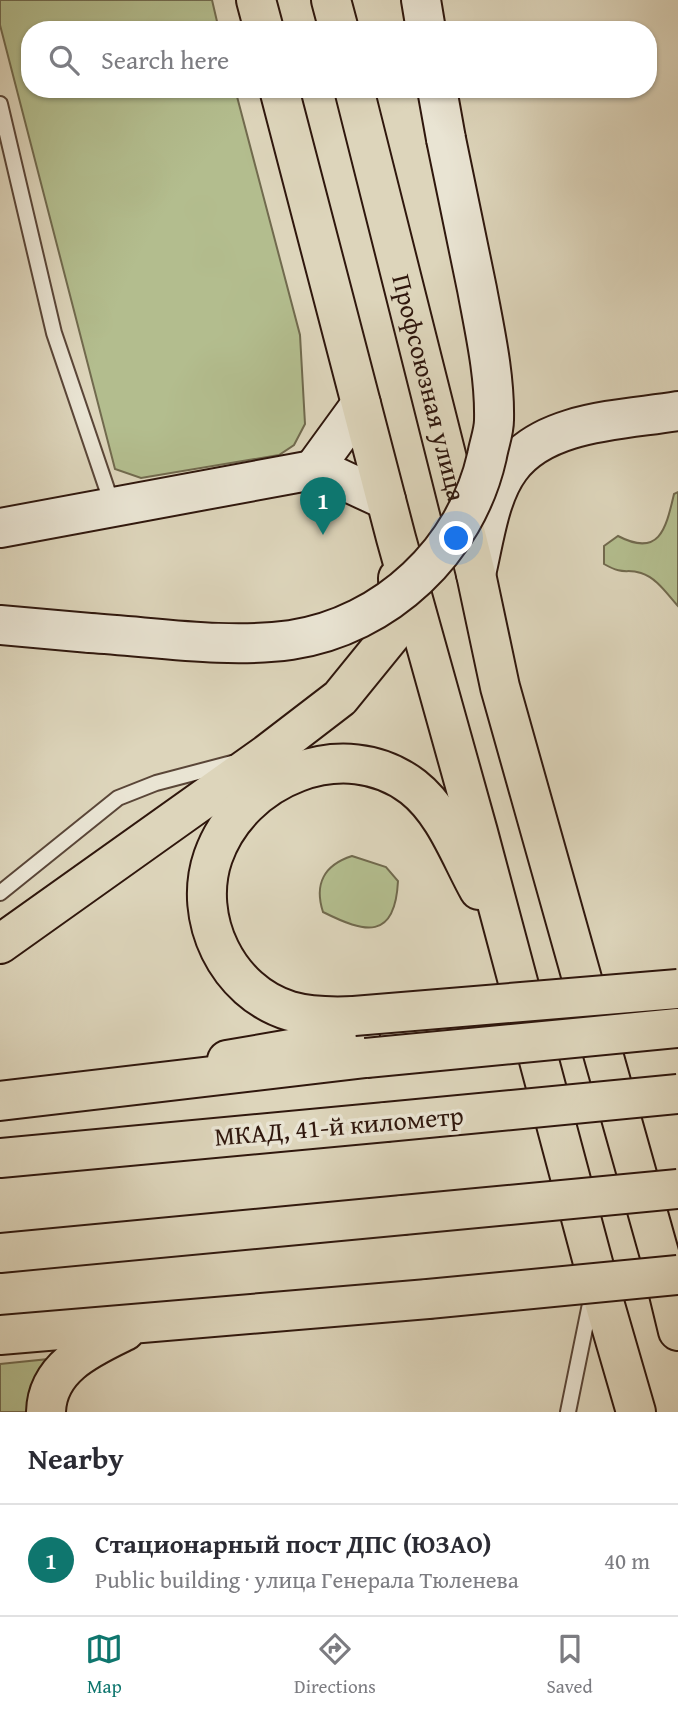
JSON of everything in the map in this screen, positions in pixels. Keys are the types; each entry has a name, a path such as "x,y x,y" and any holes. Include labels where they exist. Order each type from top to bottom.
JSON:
{"main road":[{"path":"256,0 262,21"},
{"path":"331,0 336,21"},
{"path":"281,98 396,538 636,1412"},
{"name":"Профсоюзная улица","path":"356,98 475,574 500,687 673,1279 678,1331"},
{"path":"0,944 267,754 340,698 392,634 399,612 396,538"},
{"path":"506,937 441,818 414,788 379,769 339,762 309,767 282,779 232,821 213,857 207,898 215,940 236,975 269,1002 309,1015 360,1037 678,1028"},
{"path":"0,1101 128,1084 548,1002 678,989"},
{"name":"МКАД, 41-й километр","path":"0,1158 678,1094"},
{"path":"0,1253 678,1189"},
{"path":"0,1335 673,1279"},
{"path":"46,1412 46,1402 57,1376 82,1352 139,1324"}],"street":[{"path":"421,0 424,21"},
{"path":"0,625 244,643 291,640 344,625 391,600 418,579 443,550 466,515 479,482 494,422 492,372 439,98"},
{"path":"313,470 361,404"},
{"path":"475,574 495,499 510,468 534,444 578,428 678,411"},
{"path":"0,528 313,470 332,475 386,500"}],"lane":[{"path":"0,104 57,344 114,509"},
{"path":"0,893 117,798 156,783 267,754"},
{"path":"568,1412 596,1274"}],"green space":[{"path":"0,0 212,0 217,21 21,21 21,98 237,98 300,335 305,424 294,445 279,455 141,478 115,469 0,25"},
{"path":"678,492 678,606 647,575 616,570 604,564 604,546 618,536 643,544 659,536 668,518 674,494"},
{"path":"352,856 386,867 398,881 391,914 384,923 375,927 352,924 323,912 320,893 324,877 334,865"},
{"path":"49,1359 30,1412 0,1412 0,1364"}],"place":[{"name":"Стационарный пост ДПС (ЮЗАО)","path":"323,535"}]}
